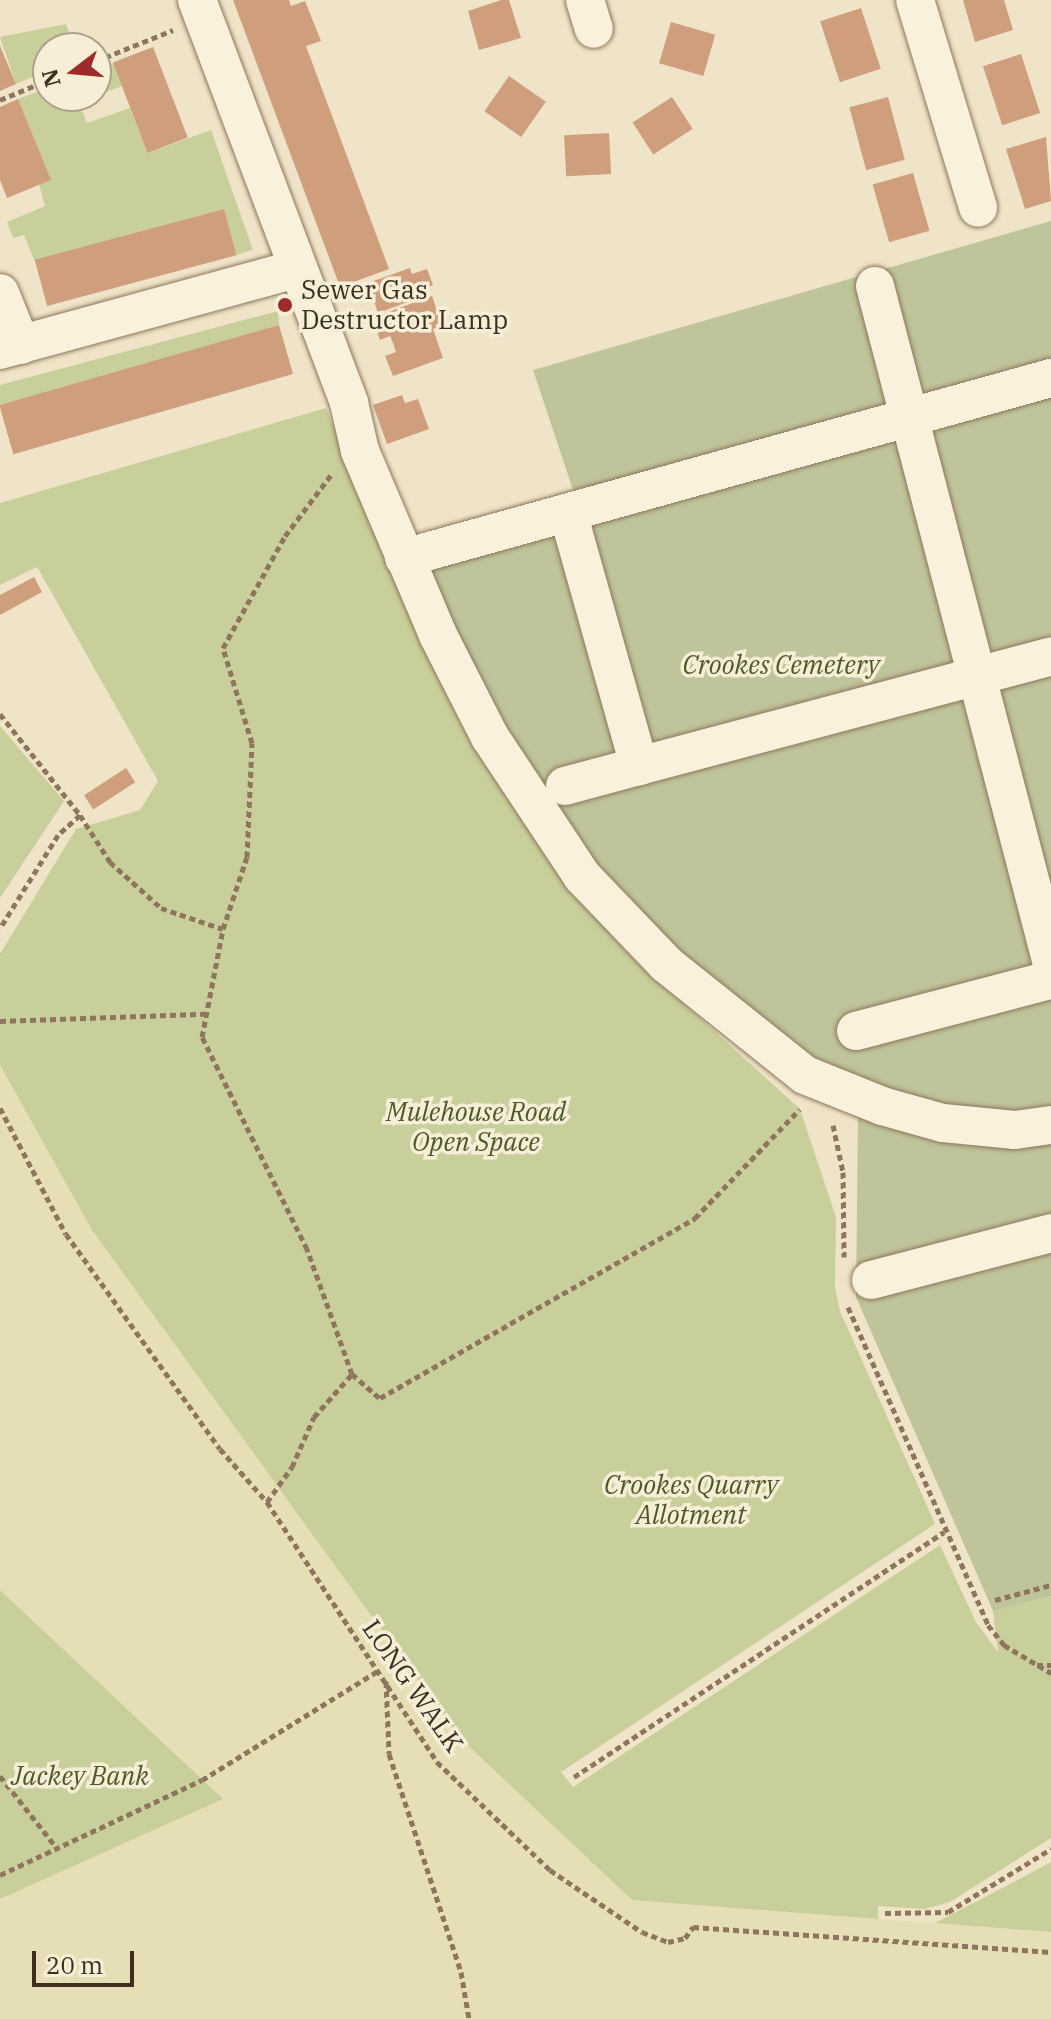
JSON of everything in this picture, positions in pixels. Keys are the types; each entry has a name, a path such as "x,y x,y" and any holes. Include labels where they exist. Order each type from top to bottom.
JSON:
{"street":[{"path":"915,0 978,208"},
{"path":"201,9 296,269 349,403 360,451 404,558 490,737 582,876 666,964 810,1084 943,1123 1015,1130 1051,1125"},
{"path":"0,293 10,348 296,269"},
{"path":"875,286 1051,960"},
{"path":"404,558 1051,378"},
{"path":"568,513 639,766"},
{"path":"565,786 1051,656"},
{"path":"856,1031 1051,980"},
{"path":"853,1280 1051,1233"}],"path":[{"path":"112,53 201,9"},
{"path":"0,100 32,87"},
{"path":"360,451 333,472 285,536 223,648 252,743 247,857 223,929 202,1037 307,1249 352,1374 380,1398 695,1218 810,1084 841,1148 853,1280 944,1532 988,1625 1004,1645 1051,1673"},
{"path":"0,714 80,815 110,862 161,908 223,929"},
{"path":"0,928 58,835 80,815"},
{"path":"0,1021 205,1014"},
{"name":"LONG WALK","path":"0,1108 66,1234 220,1449 267,1502 437,1762 539,1860 655,1937 668,1942 685,1938 693,1927 1051,1952"},
{"path":"267,1502 292,1467 314,1417 352,1374"},
{"path":"574,1777 944,1532"},
{"path":"995,1600 1051,1585"},
{"path":"1036,1665 1051,1665"},
{"path":"0,1875 202,1780 378,1671"},
{"path":"386,1680 389,1754 461,1972 469,2019"},
{"path":"0,1776 56,1847"},
{"path":"885,1913 948,1912 1051,1849"}],"shaded area":[{"path":"0,1065 92,1230 459,1737 632,1900 1051,1932 1051,2019 0,2019 0,1899 222,1799 0,1590"}],"green space":[{"path":"66,24 69,32 32,32 32,77 16,84 0,37"},
{"path":"112,63 122,86 112,90"},
{"path":"32,94 32,112 83,112 87,123 130,108 148,153 211,130 253,250 236,255 223,209 35,262 24,235 13,238 7,222 45,206 39,184 50,180 18,99"},
{"name":"Crookes Cemetery","path":"1051,221 1051,1596 993,1611 856,1297 858,1115 821,1061 791,1043 645,923 579,842 473,682 420,553 574,493 533,370"},
{"path":"278,311 279,325 0,406 0,385"},
{"path":"326,408 393,575 536,836 625,950 800,1109 836,1217 835,1288 840,1311 935,1524 561,1772 573,1787 940,1545 976,1622 998,1652 993,1611 1051,1596 1051,1838 950,1902 925,1909 878,1906 878,1919 632,1900 459,1737 92,1230 0,1065 0,954 76,829 140,810 158,781 37,567 0,585 0,503"},
{"path":"0,726 64,801 0,898"},
{"name":"Jackey Bank","path":"0,1590 223,1799 0,1899"},
{"path":"1051,1862 1051,1932 935,1923 1010,1884"}],"building":[{"path":"233,0 289,0 291,6 305,1 321,41 306,46 389,269 340,287"},
{"path":"509,0 521,38 479,50 468,11"},
{"path":"963,0 1004,0 1013,30 975,42"},
{"path":"861,8 881,69 840,82 820,21"},
{"path":"671,22 715,35 703,76 659,63"},
{"path":"0,46 16,84 0,91"},
{"path":"153,47 188,138 148,153 113,62"},
{"path":"1021,54 1040,113 1002,125 983,66"},
{"path":"509,76 546,102 521,137 484,111"},
{"path":"672,97 693,129 653,154 633,123"},
{"path":"888,97 905,160 866,170 849,107"},
{"path":"18,99 51,180 7,198 0,180 0,107"},
{"path":"609,133 611,174 566,176 564,135"},
{"path":"1046,137 1051,201 1025,209 1006,149"},
{"path":"913,173 930,231 889,242 873,185"},
{"path":"224,209 236,255 47,306 35,260"},
{"path":"410,268 412,274 427,269 433,285 418,291 421,297 378,313 368,283"},
{"path":"432,296 442,325 433,329 443,358 393,376 385,356 396,352 393,343 390,336 380,340 372,318"},
{"path":"279,325 293,374 13,454 0,405"},
{"path":"402,395 405,403 418,399 429,429 387,444 373,405"},
{"path":"34,577 42,592 0,615 0,595"},
{"path":"126,768 135,782 93,809 84,795"}],"place":[{"name":"Sewer Gas Destructor Lamp","path":"285,305"}],"park label":[{"name":"Mulehouse Road Open Space","path":"476,1127"},
{"name":"Crookes Quarry Allotment","path":"691,1500"}]}
